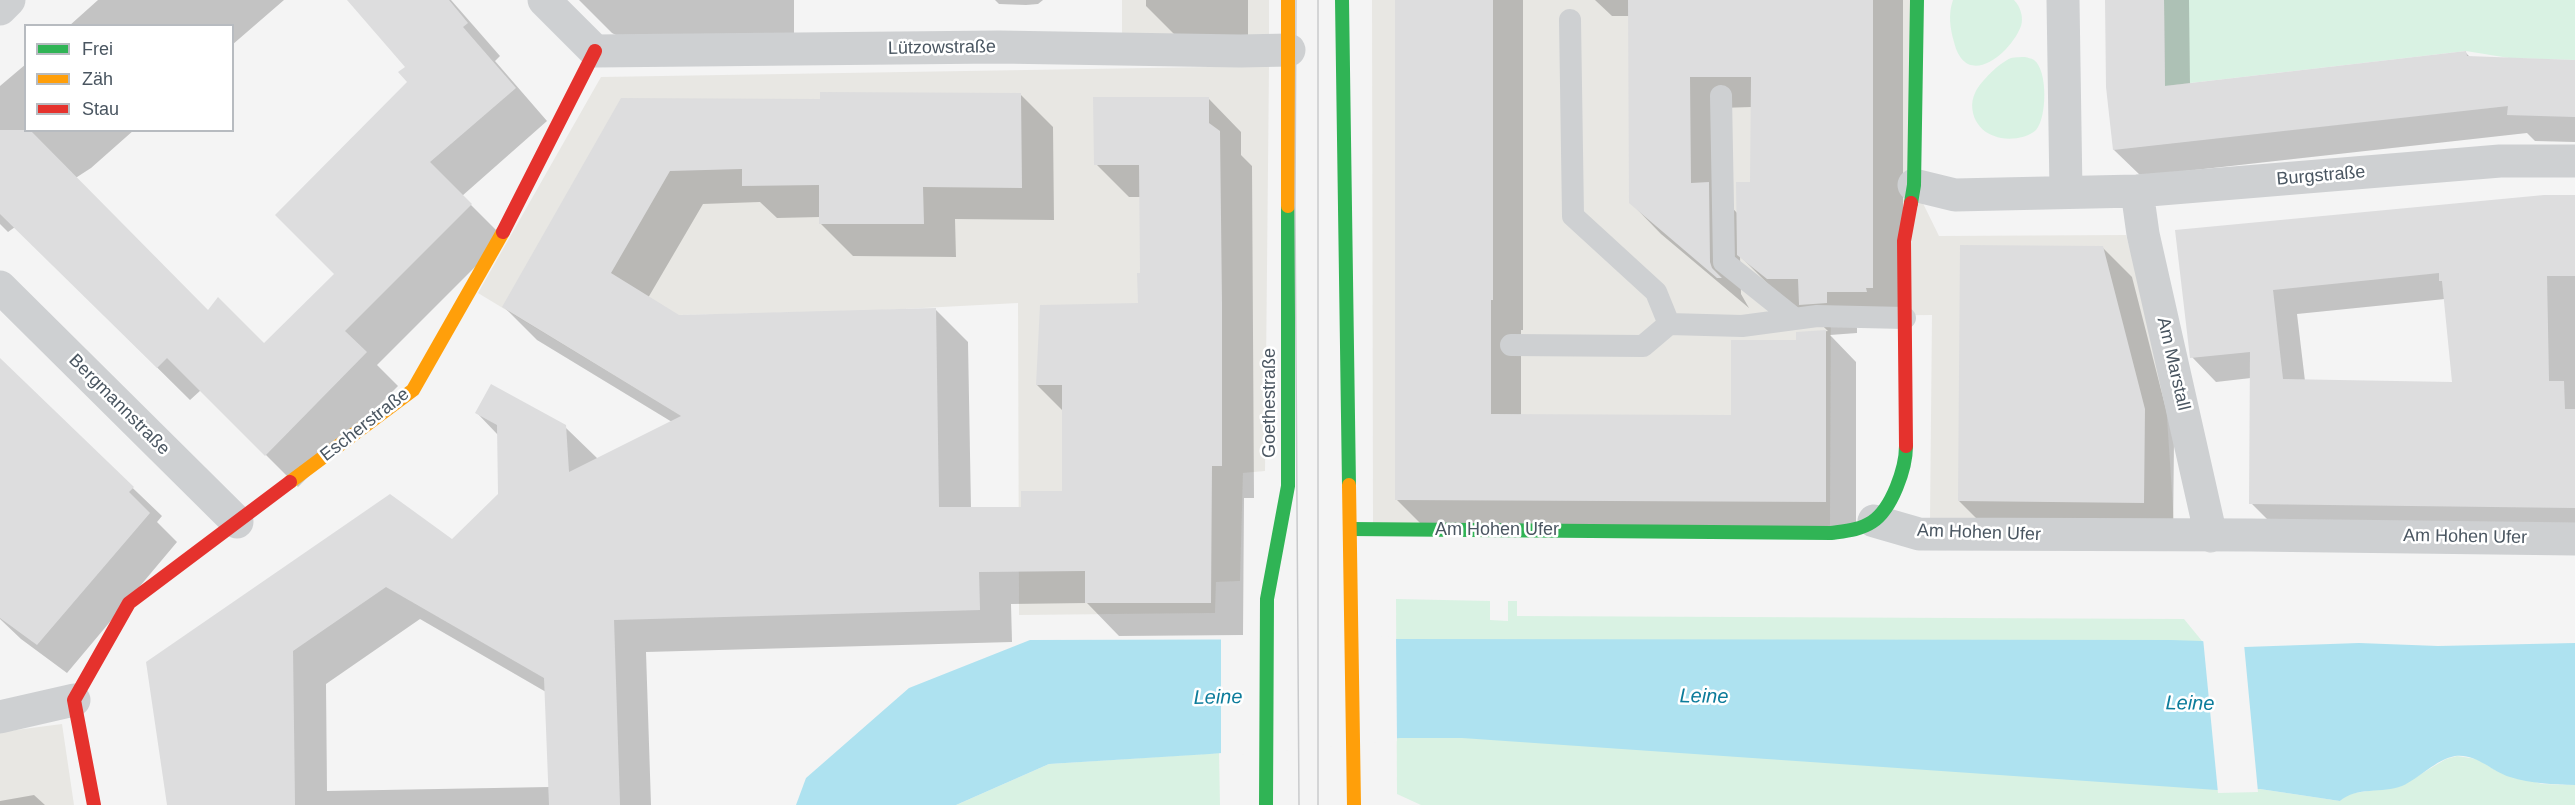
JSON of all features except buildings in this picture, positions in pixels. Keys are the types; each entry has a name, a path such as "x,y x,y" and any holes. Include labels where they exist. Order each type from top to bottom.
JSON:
{"street":[{"path":"0,9 9,0"},
{"path":"544,0 595,51"},
{"name":"Goethestraße","path":"1266,800 1267,599 1287,486 1288,0"},
{"path":"1342,0 1354,800"},
{"path":"1874,521 1898,490 1906,454 1904,241 1914,185 1917,0"},
{"path":"1914,185 1955,195 2066,192 2063,0"},
{"name":"Lützowstraße","path":"595,51 999,47 1288,50"},
{"name":"Escherstraße","path":"74,700 129,603 413,390 509,221 595,51"},
{"name":"Burgstraße","path":"2066,192 2137,192 2500,161 2575,161"},
{"name":"Am Marstall","path":"2137,192 2143,234 2211,536"},
{"name":"Bergmannstraße","path":"0,287 237,522"},
{"name":"Am Hohen Ufer","path":"1351,530 1831,532 1854,530 1874,521 1919,534 2575,539"},
{"path":"0,717 74,700 94,805"}],"lane":[{"path":"1570,20 1573,216 1656,292 1670,324"},
{"path":"1722,96 1724,262 1794,318"},
{"path":"1511,345 1643,346 1670,324 1742,326 1794,318 1830,316 1905,318"}],"shaded area":[{"path":"1122,0 1269,0 1269,42 1122,41"},
{"path":"1372,0 1917,0 1914,185 1939,236 2126,235 2164,372 2174,522 1930,521 1932,315 1831,316 1830,527 1373,523"},
{"path":"1269,66 1265,471 1243,473 1240,581 1216,582 1215,613 1019,615 1018,303 865,311 679,315 681,416 478,293 601,77"},
{"path":"62,724 74,805 0,805 0,732"}],"green space":[{"path":"1953,0 2014,0 2021,12 2021,26 2008,47 1999,56 1978,66 1968,64 1960,56 1954,42 1950,16"},
{"path":"2164,0 2575,0 2575,60 2509,58 2466,51 2165,86"},
{"path":"2025,57 2034,60 2042,73 2044,105 2040,124 2032,133 2019,138 2005,139 1991,135 1980,127 1974,117 1973,97 1985,78 2001,64 2011,58"},
{"path":"1396,599 1490,601 1490,620 1508,621 1508,601 1517,601 1517,616 2184,619 2202,641 2217,790 2260,789 2340,801 2348,794 2401,786 2446,759 2457,756 2477,759 2497,771 2542,784 2575,785 2575,805 1421,805 1397,794"},
{"path":"1219,753 1220,805 956,805 1049,764"}],"water":[{"name":"Leine","path":"1030,640 2171,640 2202,641 2245,647 2359,643 2438,646 2575,643 2575,785 2518,779 2470,757 2455,756 2441,761 2402,786 2354,793 2340,801 2260,789 2217,790 1462,738 1400,738 1210,754 1049,764 956,805 796,805 806,778 909,688"}],"pier":[{"path":"1396,636 1397,741 1221,756 1221,638"},
{"path":"2203,638 2244,644 2258,792 2218,793"}],"tram line":[{"path":"1296,0 1299,805"},
{"path":"1318,0 1318,805"}],"traffic: fast":[{"path":"1342,0 1349,485"},
{"path":"1911,203 1914,185 1917,0"},
{"path":"1266,805 1267,599 1288,486 1288,206"},
{"path":"1351,529 1842,532 1867,525 1886,508 1901,476 1906,446"}],"traffic: slow":[{"path":"1288,0 1288,206"},
{"path":"290,482 413,390 503,232"},
{"path":"1349,485 1354,805"}],"traffic: jam":[{"path":"503,232 595,51"},
{"path":"1906,446 1904,241 1911,203"},
{"path":"94,805 74,700 129,603 290,482"}]}
